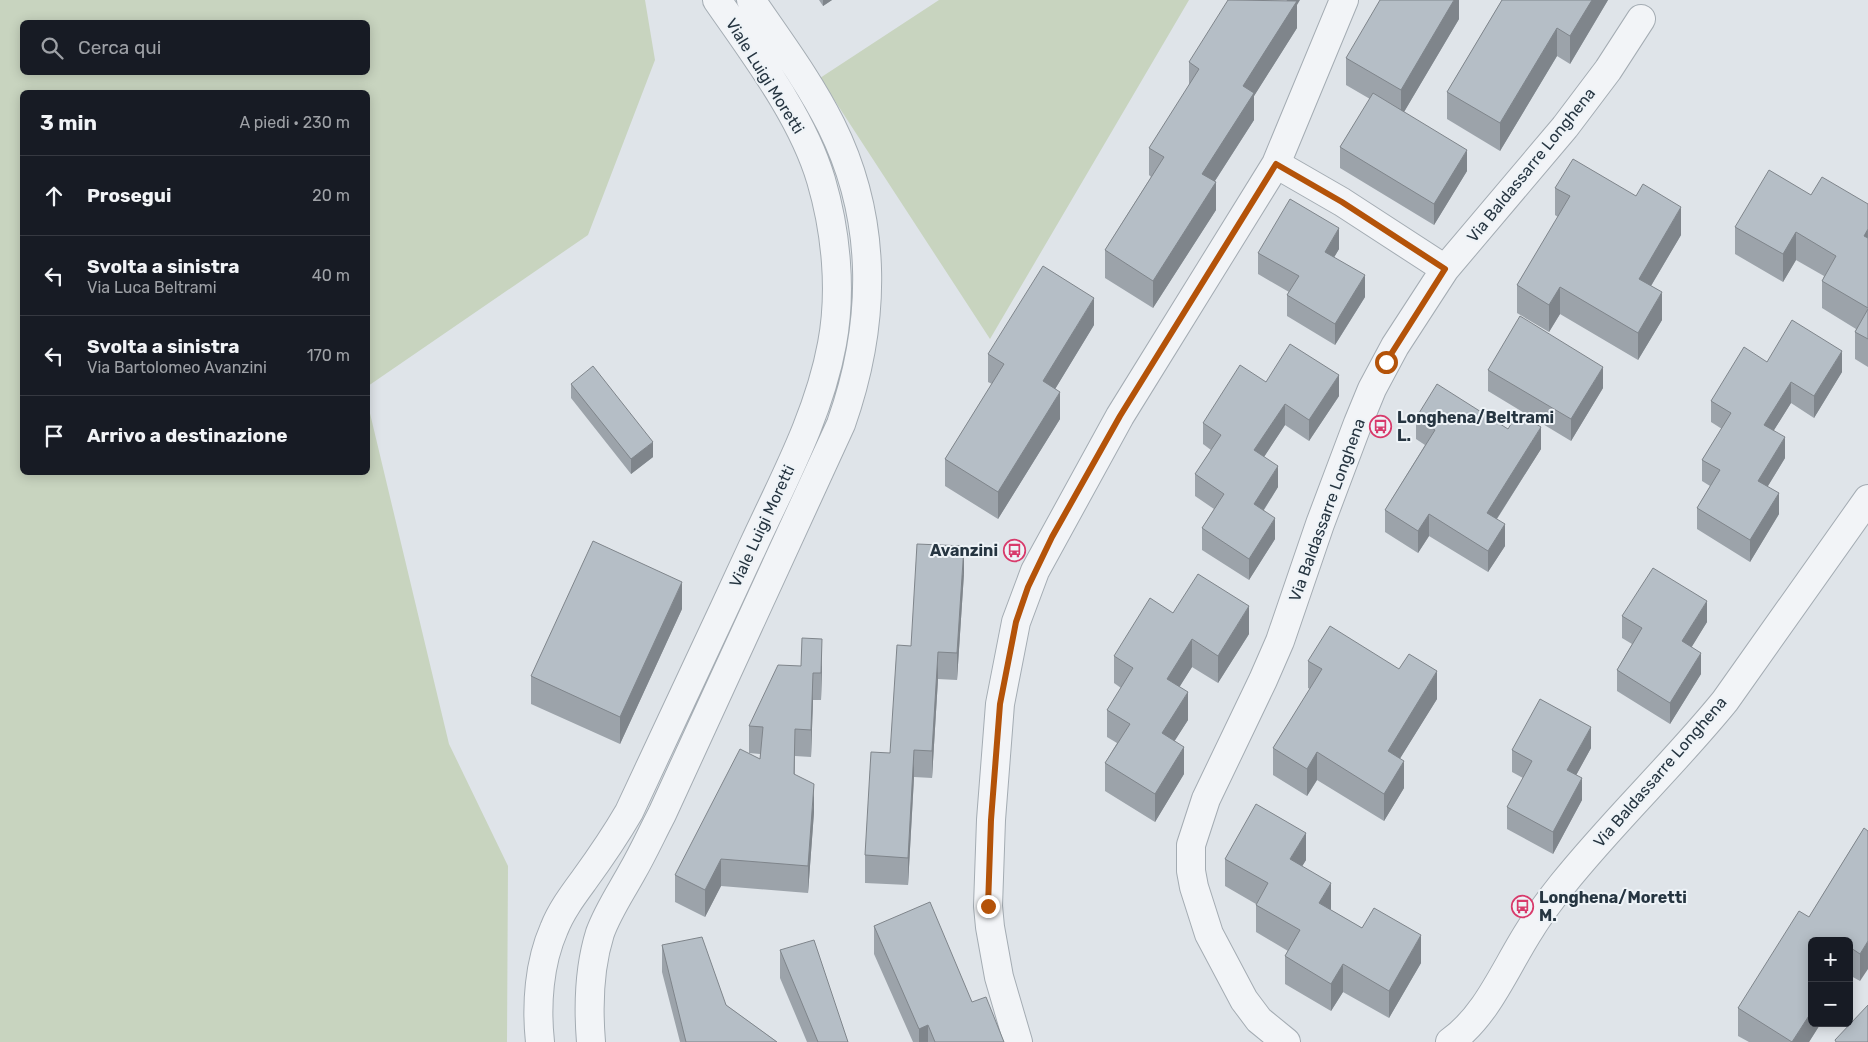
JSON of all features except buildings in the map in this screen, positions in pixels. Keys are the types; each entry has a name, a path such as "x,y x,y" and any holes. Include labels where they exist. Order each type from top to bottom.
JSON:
{"street":[{"name":"Viale Luigi Moretti","path":"540,1042 540,984 544,957 554,927 629,812 783,482 814,407 825,374 832,343 836,300 835,258 830,219 818,171 794,116 717,0"},
{"name":"Viale Luigi Moretti","path":"591,1042 589,1003 591,976 595,952 603,925 662,814 841,424 853,388 866,326 868,297 865,244 860,209 847,164 832,126 808,83 751,0"},
{"path":"1018,1042 1009,1016 994,954 988,906 991,820 1000,704 1016,622 1028,587 1042,558 1120,416 1276,164 1344,0"},
{"name":"Via Baldassarre Longhena","path":"1286,1042 1250,1010 1210,934 1194,888 1191,871 1191,845 1199,814 1280,641 1320,524 1372,389 1395,346 1445,269 1565,127 1608,70 1640,19"},
{"path":"1276,164 1342,202 1445,269"},
{"name":"Via Baldassarre Longhena","path":"1450,1042 1478,1014 1530,928 1562,885 1704,727 1868,499"},
{"path":"554,927 558,949 554,994 556,1042"}],"green space":[{"path":"0,0 645,0 655,60 588,235 370,385 370,90 20,90 20,475 370,475 370,413 449,744 508,866 507,1042 0,1042"},
{"path":"939,0 1189,0 990,339 820,78"}],"place":[{"name":"Longhena/Beltrami L.","path":"1381,426"},
{"name":"Avanzini","path":"1014,550"},
{"name":"Longhena/Moretti M.","path":"1523,906"}],"route":[{"path":"988,906 991,820 1000,704 1011,642 1028,587 1052,537 1120,416 1276,164 1342,202 1445,269 1386,362"}]}
